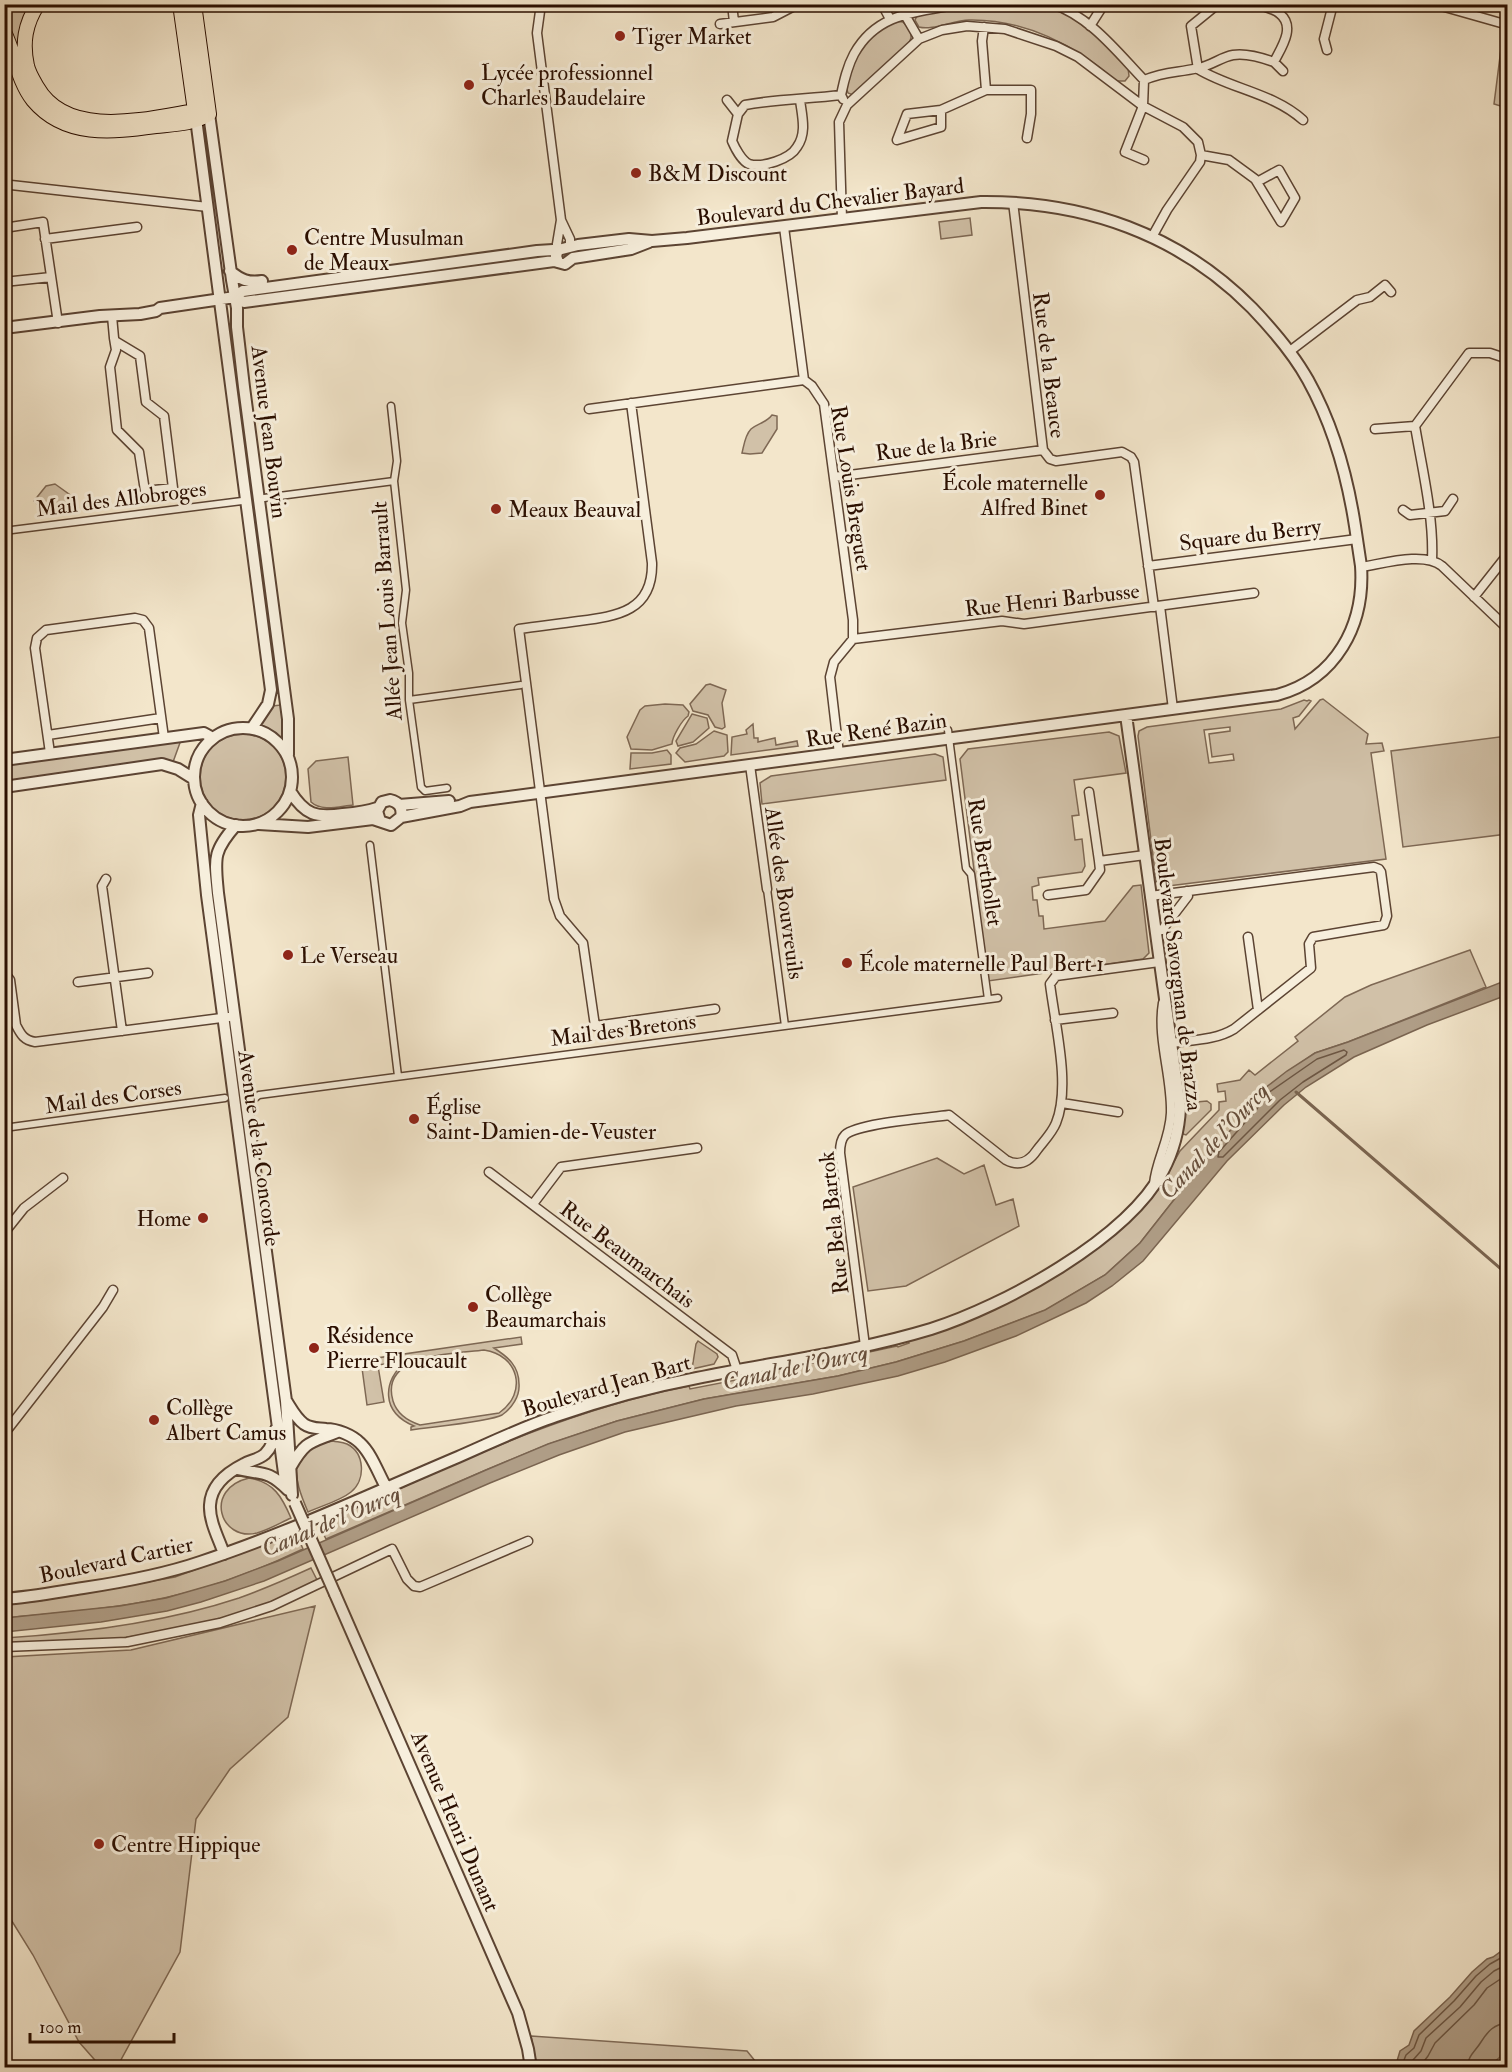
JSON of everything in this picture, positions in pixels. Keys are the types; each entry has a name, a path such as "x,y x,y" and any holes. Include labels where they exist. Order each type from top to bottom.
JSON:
{"main road":[{"path":"38,4 25,30 23,51 28,72 43,98 58,110 79,119 100,122 201,116"},
{"path":"180,4 201,116"},
{"path":"194,4 201,116"},
{"path":"4,32 31,97 48,114 59,121 85,130 104,132 201,116"}],"street":[{"path":"4,328 140,314 160,308 235,297 243,291 537,251 553,250 565,264 572,253 570,239 561,220 537,33 542,4"},
{"path":"732,4 734,22"},
{"path":"720,24 773,17 798,4"},
{"path":"848,105 841,95 848,67 861,43 879,26 890,19 960,4"},
{"path":"1052,4 1090,26 1144,80 1143,106 1125,152 1144,160"},
{"path":"1090,26 1104,4"},
{"path":"1198,69 1191,26 1218,4"},
{"path":"1258,4 1280,14 1287,24 1287,34 1274,62"},
{"path":"1328,50 1324,39 1333,4"},
{"path":"1434,4 1508,25"},
{"path":"882,5 890,19"},
{"path":"905,15 918,39"},
{"path":"842,219 840,122 848,105 918,39 955,26 984,27 1005,29 1056,46 1078,57 1143,106 1190,132 1198,142 1201,155 1195,170 1178,193 1152,237"},
{"path":"984,27 982,42 986,90"},
{"path":"1144,80 1171,71 1198,69 1232,55 1262,58 1274,62 1283,71"},
{"path":"1198,69 1282,104 1303,120"},
{"path":"941,110 941,127 897,140 907,114 941,110 986,90 1031,90 1031,114 1027,138"},
{"path":"800,100 803,127 797,148 776,162 749,164 744,160 732,141 738,114 745,105 791,98 800,100 841,95"},
{"path":"727,100 738,114"},
{"name":"Avenue Jean Bouvin","path":"201,116 208,207 219,299 271,690 268,704 252,728"},
{"name":"Avenue Jean Bouvin","path":"201,116 235,297 259,505 288,719 288,755"},
{"path":"1201,155 1229,160 1254,179 1281,222 1295,198 1279,170 1257,182"},
{"path":"11,185 208,207"},
{"name":"Boulevard du Chevalier Bayard","path":"572,253 631,249 652,241 784,227 943,206 1013,202 1045,205 1080,212 1152,237 1190,259 1252,308 1290,351"},
{"name":"Rue de la Beauce","path":"1013,202 1043,450 1050,459 1056,461 1122,452 1131,457 1134,462 1148,566"},
{"path":"557,255 556,244 561,220"},
{"path":"4,228 43,222 58,323"},
{"path":"45,240 137,227"},
{"path":"589,409 804,380 784,227"},
{"path":"235,297 244,302 572,253"},
{"path":"230,271 240,279 250,282 324,273 357,275"},
{"path":"4,282 51,276"},
{"path":"1290,351 1357,300 1370,297 1385,285 1391,292"},
{"path":"112,316 116,350 110,367 117,429 139,452 145,491 173,488 164,416 146,402 140,356 115,341"},
{"name":"Rue René Bazin","path":"401,817 470,802 839,753 949,734 1126,715 1287,693 1318,676 1336,659 1343,648 1353,627 1359,604 1361,567 1348,489 1337,445 1316,395 1290,351"},
{"path":"1432,560 1428,513 1415,426 1469,353 1490,352 1508,359"},
{"name":"Rue Louis Breguet","path":"804,380 812,386 824,404 853,620 853,639"},
{"path":"631,403 652,563 647,590 640,601 625,613 519,629 554,899 560,916 583,943 595,1026 714,1009"},
{"name":"Allée Jean Louis Barrault","path":"391,406 398,461 394,481 406,590 402,623 420,787 425,791 447,788"},
{"path":"1376,429 1415,426"},
{"name":"Rue de la Brie","path":"834,477 1043,450"},
{"path":"264,498 394,481"},
{"path":"1403,510 1410,515 1445,510 1453,499"},
{"name":"Mail des Allobroges","path":"4,531 242,501"},
{"name":"Square du Berry","path":"1148,566 1356,539"},
{"path":"1474,597 1508,554"},
{"path":"1361,567 1418,559 1432,560 1438,563 1508,629"},
{"path":"1148,566 1157,606 1173,709"},
{"name":"Rue Henri Barbusse","path":"853,639 1002,621 1024,624 1254,593"},
{"path":"50,753 35,648 37,638 46,630 135,618 143,620 149,628 164,738"},
{"path":"839,753 830,678 834,662 853,639"},
{"path":"409,700 521,686"},
{"name":"Boulevard Savorgnan de Brazza","path":"866,1346 914,1334 955,1320 1041,1278 1113,1229 1154,1186 1170,1156 1176,1137 1180,1099 1126,715"},
{"path":"48,735 162,718"},
{"path":"256,824 276,814 285,803 292,782 292,768 288,755 279,743 267,734 252,728 225,731 203,748 196,762 194,779 202,803 217,818 236,825 308,827 373,819 391,825 401,817 402,813 399,805 393,801 386,801 377,808 357,813 320,816 306,810 290,791"},
{"path":"4,760 204,733 213,738"},
{"name":"Rue Berthollet","path":"949,734 966,868 971,874 988,999"},
{"path":"4,788 162,764 178,769 194,779"},
{"name":"Allée des Bouvreuils","path":"750,765 785,1026"},
{"path":"1048,895 1086,890 1100,870 1089,792"},
{"name":"Rue René Bazin","path":"399,805 458,800 470,802"},
{"name":"Avenue de la Concorde","path":"202,803 199,815 207,894 229,1017 286,1401 291,1496"},
{"path":"377,808 380,821"},
{"name":"Avenue de la Concorde","path":"236,825 222,842 216,864 229,1017 278,1427 291,1496"},
{"path":"370,845 398,1076"},
{"path":"1099,861 1144,855"},
{"path":"1150,896 1374,867 1381,872 1387,916 1384,925 1313,936 1309,944 1311,968 1258,1010 1225,1035 1172,1043"},
{"path":"106,879 102,885 122,1031"},
{"path":"1155,931 1162,930 1188,896 1187,891"},
{"path":"1248,937 1258,1010"},
{"name":"Rue Bela Bartok","path":"866,1346 840,1153 846,1134 860,1127 949,1115 1006,1160 1025,1163 1034,1155 1054,1127 1062,1103 1063,1081 1050,984 1056,976 1159,962"},
{"path":"4,972 10,980 16,1025 22,1037 28,1041 35,1042 229,1017"},
{"path":"78,982 148,972"},
{"path":"1154,1186 1155,1172 1168,1138 1171,1114 1170,1089 1160,1020 1165,996"},
{"name":"Mail des Bretons","path":"254,1099 259,1095 398,1076 998,998"},
{"path":"1055,1020 1113,1012"},
{"name":"Mail des Corses","path":"4,1128 225,1098"},
{"path":"1062,1103 1118,1112"},
{"path":"533,1204 561,1167 697,1148"},
{"name":"Rue Beaumarchais","path":"489,1172 732,1355 736,1370"},
{"path":"4,1233 24,1208 63,1178"},
{"path":"4,1434 103,1307 113,1290"},
{"name":"Boulevard Jean Bart","path":"301,1524 562,1414 655,1387 866,1346"},
{"path":"286,1401 294,1415 304,1424 315,1429 328,1429 352,1437 365,1448 386,1487"},
{"path":"224,1554 211,1514 211,1498 221,1479 266,1453 278,1427"},
{"path":"290,1468 308,1443 337,1432"},
{"path":"237,1469 259,1471 269,1475 291,1496"},
{"name":"Avenue Henri Dunant","path":"291,1496 518,2013 531,2067"},
{"name":"Boulevard Cartier","path":"4,1599 140,1579 172,1571 224,1554 301,1524"},
{"path":"4,1647 127,1642 220,1623 297,1595 392,1550 407,1579 414,1586 420,1587 528,1541"}],"shaded area":[{"path":"4,5 33,5 20,47 15,47 5,24"},
{"path":"969,5 1045,5 1066,13 1096,36 1128,68 1129,76 1125,81 1116,81 1084,56 1066,46 1029,29 1010,24 969,20 924,28 919,27 915,20 918,14"},
{"path":"896,21 903,22 911,31 908,45 853,95 848,93 849,75 861,48 875,33"},
{"path":"1503,33 1507,35 1507,61 1504,68 1507,108 1494,104"},
{"path":"970,218 972,235 941,239 939,222"},
{"path":"772,415 777,416 777,429 762,453 742,453 749,431"},
{"path":"55,484 73,497 61,514 50,516 34,501 46,486"},
{"path":"710,684 726,690 722,703 725,727 722,729 715,727 708,715 693,711 690,704 706,685"},
{"path":"1323,699 1368,734 1366,744 1382,743 1384,751 1371,753 1386,859 1160,887 1156,880 1139,731 1147,727 1281,709 1304,700 1311,701 1299,716 1293,718 1295,729","holes":["1230,727 1230,731 1209,734 1212,757 1233,754 1234,760 1209,763 1204,730"]},
{"path":"281,705 285,734 281,738 261,724 272,706"},
{"path":"683,705 689,712 675,733 672,744 652,750 631,749 627,737 640,710 645,706"},
{"path":"692,714 707,718 709,728 693,742 678,746 676,741"},
{"path":"753,724 754,738 758,738 758,742 775,738 776,745 797,741 798,746 731,755 732,737 747,734 746,730"},
{"path":"714,731 727,735 728,752 724,756 685,762 676,753 680,748 696,744"},
{"path":"1109,732 1119,736 1126,773 1074,780 1079,815 1072,816 1075,840 1082,839 1085,866 1082,872 1038,878 1039,885 1032,887 1033,900 1037,900 1039,916 1043,916 1044,929 1105,921 1133,886 1141,885 1149,953 1143,959 988,981 960,759 968,749"},
{"path":"243,734 267,741 279,753 286,777 279,801 267,813 243,820 219,813 207,801 200,777 207,753 219,741"},
{"path":"1507,736 1507,834 1403,847 1391,751"},
{"path":"181,740 173,762 156,760 5,782 4,765"},
{"path":"667,750 671,755 671,764 630,769 631,753"},
{"path":"935,754 943,757 946,780 762,804 760,783 771,776"},
{"path":"348,757 353,805 326,808 311,802 308,769 316,761"},
{"path":"1470,950 1486,987 1315,1053 1260,1092 1252,1106 1214,1149 1140,1243 1105,1275 1046,1310 964,1341 896,1362 838,1376 704,1399 617,1421 549,1444 326,1539 319,1525 455,1464 593,1411 689,1386 690,1389 762,1375 762,1370 898,1347 909,1343 908,1340 997,1308 1043,1283 1100,1245 1124,1227 1145,1206 1160,1187 1180,1151 1219,1110 1219,1102 1226,1101 1225,1091 1218,1092 1217,1084 1240,1080 1249,1070 1255,1075 1298,1041 1295,1037 1345,997 1371,985"},
{"path":"1207,1101 1211,1104 1211,1110 1186,1135 1183,1134 1186,1103"},
{"path":"937,1158 964,1174 984,1165 996,1205 1013,1199 1019,1226 906,1286 868,1291 853,1187"},
{"path":"521,1337 522,1344 494,1348 512,1363 518,1378 517,1397 502,1415 472,1422 411,1430 414,1426 395,1413 389,1396 392,1378 406,1361 378,1365 377,1358","holes":["484,1350 496,1353 512,1367 516,1376 514,1395 499,1413 420,1425 397,1410 393,1401 392,1385 397,1373 408,1365 439,1355"]},
{"path":"698,1341 718,1357 714,1364 692,1369 696,1344"},
{"path":"378,1366 384,1402 367,1405 362,1368"},
{"path":"333,1441 347,1444 357,1454 361,1467 359,1481 347,1495 308,1512 299,1487 297,1466 300,1458 307,1451"},
{"path":"249,1478 271,1487 284,1503 291,1518 257,1533 244,1534 234,1530 226,1522 222,1513 222,1503 226,1492 235,1484"},
{"path":"296,1533 303,1549 218,1584 125,1605 5,1618 5,1604 39,1601 175,1577"},
{"path":"311,1568 318,1582 265,1606 192,1627 116,1639 5,1643 5,1638 123,1626 211,1607 275,1584"},
{"name":"Centre Hippique","path":"315,1606 288,1717 230,1769 196,1819 180,1952 117,2067 101,2067 79,2042 33,1955 5,1910 5,1657 131,1650"},
{"path":"531,2036 747,2051 760,2067 537,2067"}],"water":[{"path":"1507,980 1507,995 1427,1025 1354,1057 1306,1087 1284,1105 1227,1161 1143,1261 1086,1303 1016,1336 945,1362 898,1376 813,1394 736,1406 625,1432 559,1455 490,1483 264,1581 201,1602 167,1611 101,1622 5,1632 5,1618 120,1606 166,1598 225,1581 278,1561 548,1444 617,1421 704,1399 838,1376 896,1362 964,1341 1045,1310 1105,1275 1140,1243 1214,1149 1252,1106 1260,1092 1287,1071 1315,1053"},
{"path":"1507,1947 1507,2043 1500,2057 1488,2067 1379,2067 1387,2061 1397,2061 1400,2051 1409,2045 1414,2031 1450,1997 1472,1972 1487,1959"}],"waterway":[{"path":"1296,1092 1508,1275"}],"place":[{"name":"Tiger Market","path":"620,36"},
{"name":"Lycée professionnel Charles Baudelaire","path":"469,85"},
{"name":"B&M Discount","path":"636,173"},
{"name":"Centre Musulman de Meaux","path":"292,250"},
{"name":"École maternelle Alfred Binet","path":"1100,495"},
{"name":"Meaux Beauval","path":"496,509"},
{"name":"Le Verseau","path":"288,955"},
{"name":"École maternelle Paul Bert 1","path":"847,963"},
{"name":"Église Saint-Damien-de-Veuster","path":"414,1119"},
{"name":"Home","path":"203,1218"},
{"name":"Collège Beaumarchais","path":"473,1307"},
{"name":"Résidence Pierre Floucault","path":"314,1348"},
{"name":"Collège Albert Camus","path":"154,1420"},
{"name":"Centre Hippique","path":"99,1844"}],"water label":[{"name":"Canal de l'Ourcq","path":"1214,1141"},
{"name":"Canal de l'Ourcq","path":"795,1367"},
{"name":"Canal de l'Ourcq","path":"331,1521"}]}
